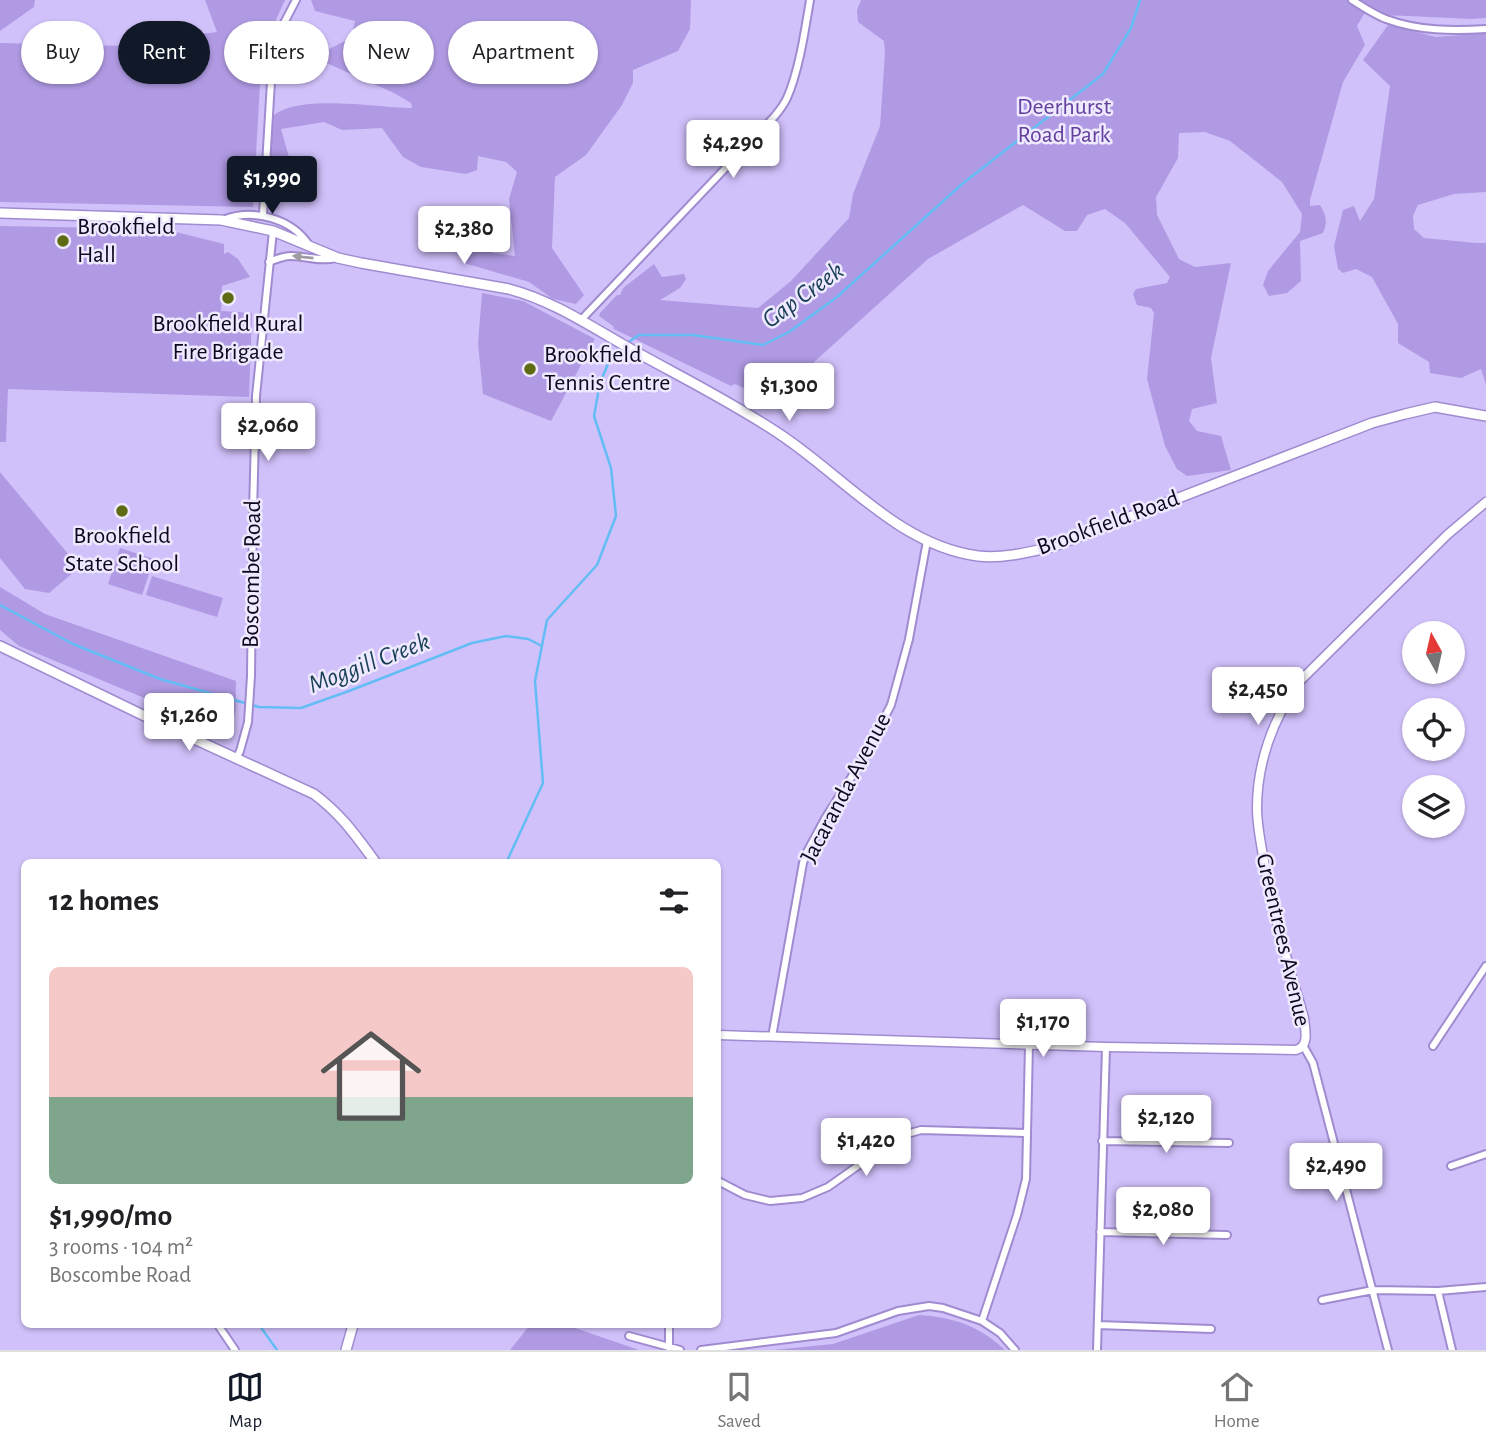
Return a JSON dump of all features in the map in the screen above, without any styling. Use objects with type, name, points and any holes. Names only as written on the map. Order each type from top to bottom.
[{"type":"main road","name":"Brookfield Road","points":[[0,213],[221,220],[273,231],[338,258],[527,294],[581,320],[781,435],[910,532],[927,541],[980,557],[1017,555],[1052,547],[1372,423],[1435,407],[1486,416]]},
{"type":"main road","points":[[0,646],[314,794],[348,825],[373,859]]},
{"type":"main road","points":[[346,1350],[352,1328]]},
{"type":"street","points":[[263,215],[272,65],[284,23],[296,0]]},
{"type":"street","points":[[581,320],[774,117],[786,101],[801,49],[810,0]]},
{"type":"street","points":[[1352,0],[1385,19],[1413,26],[1438,30],[1486,29]]},
{"type":"street","points":[[221,220],[232,216],[263,215],[302,233],[312,248]]},
{"type":"street","name":"Boscombe Road","points":[[236,759],[248,722],[256,397],[273,231]]},
{"type":"street","points":[[269,262],[293,256],[328,260],[338,258]]},
{"type":"street","name":"Greentrees Avenue","points":[[721,1035],[1106,1047],[1296,1050],[1304,1046],[1304,1018],[1271,901],[1257,823],[1258,792],[1269,736],[1299,682],[1447,535],[1486,502]]},
{"type":"street","name":"Jacaranda Avenue","points":[[772,1037],[803,863],[826,817],[863,759],[891,705],[909,639],[927,541]]},
{"type":"street","points":[[1433,1045],[1486,966]]},
{"type":"street","points":[[982,1321],[1017,1215],[1026,1178],[1029,1045]]},
{"type":"street","points":[[1304,1046],[1314,1063],[1388,1350]]},
{"type":"street","points":[[1097,1350],[1106,1047]]},
{"type":"street","points":[[721,1183],[745,1195],[770,1201],[802,1198],[828,1187],[900,1136],[921,1130],[1026,1133]]},
{"type":"street","points":[[1102,1141],[1229,1143]]},
{"type":"street","points":[[1451,1166],[1486,1154]]},
{"type":"street","points":[[1100,1232],[1227,1235]]},
{"type":"street","points":[[1322,1300],[1373,1290],[1438,1291],[1486,1287]]},
{"type":"street","points":[[1438,1291],[1452,1350]]},
{"type":"street","points":[[701,1350],[836,1333],[898,1311],[922,1307],[943,1308],[982,1321],[1000,1333],[1015,1350]]},
{"type":"street","points":[[1098,1325],[1211,1329]]},
{"type":"street","points":[[220,1328],[235,1350]]},
{"type":"street","points":[[668,1348],[669,1328]]},
{"type":"street","points":[[629,1336],[680,1350]]},
{"type":"green space","points":[[0,0],[35,0],[34,7],[0,31]]},
{"type":"green space","points":[[205,0],[285,0],[275,21],[224,21],[224,84],[260,84],[253,207],[0,202],[0,43],[21,43],[21,84],[104,84],[104,45],[118,46],[118,84],[210,84],[210,33],[217,32]]},
{"type":"green space","points":[[311,0],[691,0],[690,29],[678,51],[633,70],[633,83],[622,105],[586,155],[555,177],[552,248],[584,295],[576,304],[553,299],[529,282],[464,263],[466,238],[476,227],[483,232],[493,253],[515,256],[509,199],[517,172],[506,162],[478,156],[477,170],[466,174],[421,167],[403,157],[382,128],[342,130],[324,122],[281,129],[289,157],[277,179],[269,172],[266,137],[267,127],[274,115],[289,108],[309,104],[412,108],[411,103],[374,84],[434,84],[434,21],[355,21],[315,11]]},
{"type":"green space","name":"Deerhurst Road Park","points":[[861,0],[1486,0],[1486,18],[1364,14],[1357,26],[1365,45],[1343,82],[1310,200],[1310,206],[1320,205],[1326,219],[1325,229],[1323,233],[1300,241],[1301,281],[1287,293],[1269,296],[1263,285],[1268,271],[1300,232],[1302,214],[1282,182],[1230,141],[1205,132],[1179,133],[1178,158],[1156,197],[1157,215],[1179,259],[1195,267],[1231,263],[1211,358],[1217,403],[1192,409],[1189,421],[1197,431],[1221,436],[1231,470],[1187,476],[1177,469],[1165,446],[1147,379],[1154,313],[1151,308],[1137,305],[1133,294],[1136,289],[1167,283],[1170,277],[1125,223],[1105,209],[1087,215],[1077,231],[1065,231],[1023,205],[928,259],[803,372],[764,397],[735,384],[731,386],[614,329],[599,316],[617,295],[620,295],[623,288],[654,264],[662,277],[684,274],[686,279],[680,288],[660,300],[758,308],[791,281],[849,218],[853,194],[880,126],[885,53],[884,41],[858,22],[857,10]]},
{"type":"green space","points":[[1388,25],[1436,37],[1486,33],[1486,192],[1454,194],[1418,205],[1413,216],[1414,229],[1424,238],[1486,243],[1486,385],[1481,369],[1461,378],[1430,373],[1429,362],[1398,343],[1398,324],[1372,277],[1356,269],[1343,273],[1338,269],[1334,246],[1343,210],[1354,206],[1360,221],[1374,199],[1390,86],[1363,60]]},
{"type":"green space","points":[[343,42],[343,70],[329,64],[329,49]]},
{"type":"green space","points":[[0,226],[164,229],[224,244],[224,254],[228,252],[238,259],[250,277],[222,286],[221,311],[252,313],[249,397],[8,389],[6,442],[0,442]]},
{"type":"green space","name":"Brookfield Tennis Centre","points":[[482,293],[523,301],[595,339],[551,421],[483,394],[478,343]]},
{"type":"green space","points":[[0,472],[74,561],[74,572],[49,593],[25,589],[0,558]]},
{"type":"green space","points":[[120,548],[154,559],[142,595],[108,584]]},
{"type":"green space","points":[[152,576],[223,598],[217,617],[146,595]]},
{"type":"green space","points":[[0,587],[45,614],[236,681],[235,715],[230,728],[226,732],[19,646],[0,630]]},
{"type":"green space","points":[[919,1315],[965,1324],[986,1335],[1005,1350],[773,1350],[833,1344]]},
{"type":"green space","points":[[528,1328],[575,1328],[639,1350],[510,1350]]},
{"type":"waterway","name":"Gap Creek","points":[[627,343],[639,335],[693,335],[763,345],[789,332],[837,297],[962,184],[1103,74],[1131,28],[1140,0]]},
{"type":"waterway","name":"Gap Creek","points":[[508,859],[543,783],[535,681],[547,620],[597,565],[616,516],[611,468],[594,416],[600,383],[613,352],[622,346]]},
{"type":"waterway","name":"Moggill Creek","points":[[0,605],[73,644],[160,679],[259,707],[301,708],[472,643],[506,636],[528,639],[542,646]]},
{"type":"waterway","name":"Moggill Creek","points":[[262,1328],[277,1350]]},
{"type":"place","name":"Brookfield Hall","points":[[63,241]]},
{"type":"place","name":"Brookfield Rural Fire Brigade","points":[[228,298]]},
{"type":"place","name":"Brookfield Tennis Centre","points":[[530,369]]},
{"type":"place","name":"Brookfield State School","points":[[122,511]]}]
